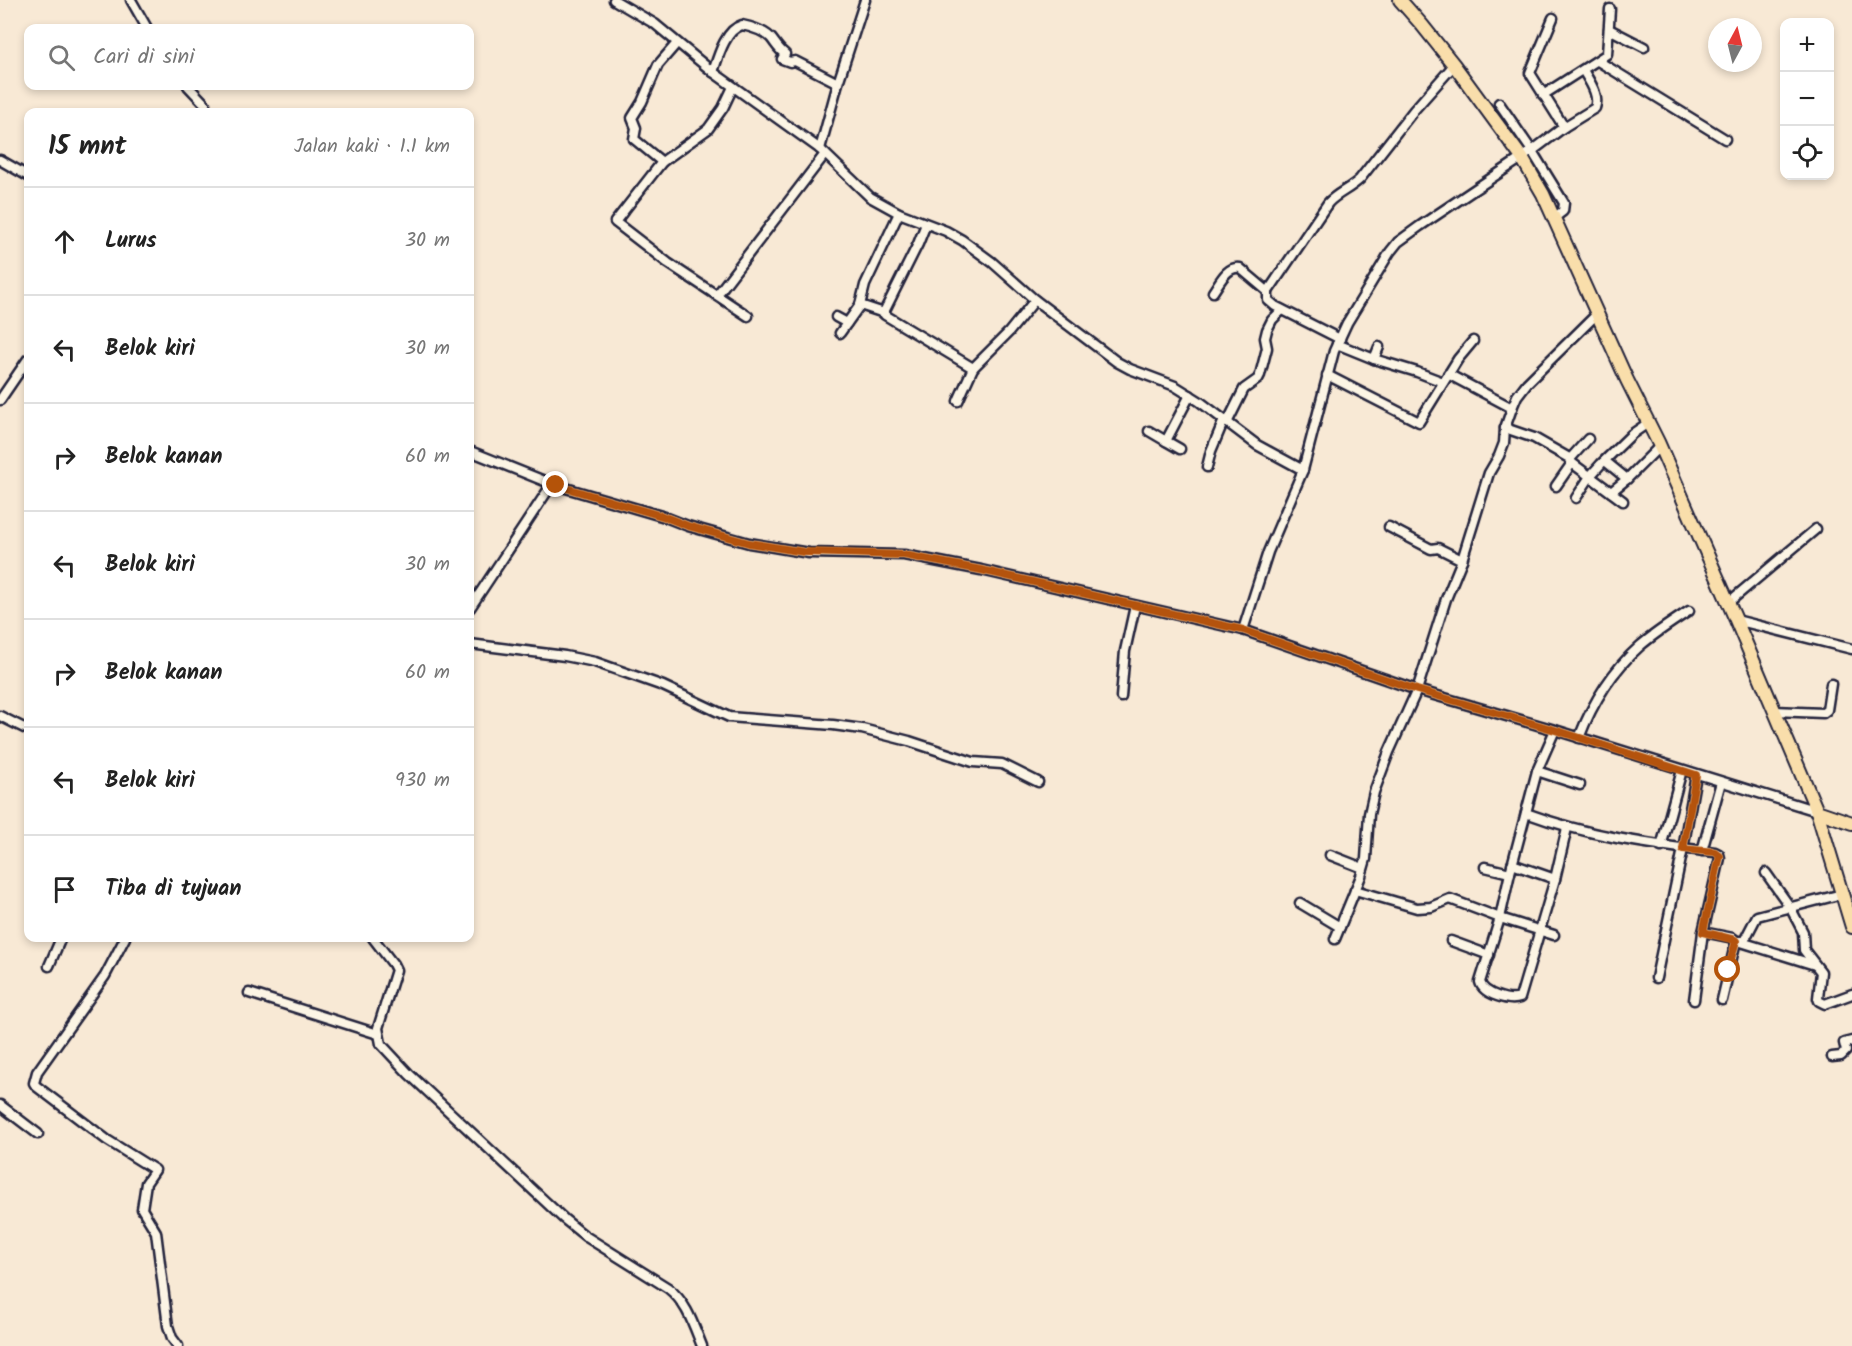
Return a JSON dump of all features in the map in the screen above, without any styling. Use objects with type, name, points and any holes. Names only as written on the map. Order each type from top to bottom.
[{"type":"main road","points":[[1400,0],[1527,154],[1596,315],[1660,446],[1729,602],[1817,812],[1852,927]]},
{"type":"main road","points":[[1817,812],[1852,823]]},
{"type":"street","points":[[130,0],[145,24]]},
{"type":"street","points":[[614,0],[655,24],[713,72],[823,152],[870,196],[899,213],[962,240],[992,262],[1035,300],[1117,362],[1175,386],[1257,445],[1303,470]]},
{"type":"street","points":[[717,295],[823,152],[838,83],[866,0]]},
{"type":"street","points":[[1543,95],[1608,53],[1610,9]]},
{"type":"street","points":[[1553,18],[1530,73],[1564,127]]},
{"type":"street","points":[[713,72],[725,41],[734,30],[742,25],[750,26],[767,35],[784,54],[782,59],[795,61],[838,83]]},
{"type":"street","points":[[1610,28],[1644,47]]},
{"type":"street","points":[[662,162],[634,139],[636,128],[632,118],[642,102],[658,65],[678,43]]},
{"type":"street","points":[[1598,61],[1725,139]]},
{"type":"street","points":[[1454,66],[1414,110],[1353,186],[1328,203],[1268,290],[1269,302],[1374,360],[1446,378],[1512,408]]},
{"type":"street","points":[[1243,630],[1268,552],[1303,470],[1327,375],[1339,342],[1355,310],[1395,245],[1597,106],[1596,95],[1583,70]]},
{"type":"street","points":[[733,87],[723,108],[708,129],[662,162],[615,222],[668,262],[748,316]]},
{"type":"street","points":[[192,90],[205,104]]},
{"type":"street","points":[[1499,103],[1527,154]]},
{"type":"street","points":[[0,160],[24,174]]},
{"type":"street","points":[[840,333],[860,305],[865,285],[899,213]]},
{"type":"street","points":[[884,313],[926,224]]},
{"type":"street","points":[[1213,292],[1235,267],[1240,268],[1268,290]]},
{"type":"street","points":[[958,401],[973,368],[1010,332],[1035,300]]},
{"type":"street","points":[[860,305],[884,313],[973,368]]},
{"type":"street","points":[[1207,467],[1218,431],[1226,422],[1244,389],[1260,375],[1267,348],[1265,338],[1267,330],[1272,320],[1282,310]]},
{"type":"street","points":[[1335,939],[1363,868],[1374,792],[1417,690],[1487,481],[1504,443],[1512,408],[1527,383],[1596,315]]},
{"type":"street","points":[[837,317],[847,323]]},
{"type":"street","points":[[1327,375],[1379,400],[1417,422],[1421,421],[1446,378],[1473,341]]},
{"type":"street","points":[[1374,360],[1379,347]]},
{"type":"street","points":[[0,400],[24,365]]},
{"type":"street","points":[[1166,441],[1190,395]]},
{"type":"street","points":[[1576,498],[1601,464],[1632,434],[1648,423]]},
{"type":"street","points":[[1506,428],[1534,438],[1571,461],[1623,501]]},
{"type":"street","points":[[1149,431],[1180,448]]},
{"type":"street","points":[[1556,486],[1588,439]]},
{"type":"street","points":[[1611,492],[1660,446]]},
{"type":"street","points":[[474,453],[552,484],[749,543],[804,552],[904,555],[981,570],[1243,630],[1417,690],[1555,730],[1817,812]]},
{"type":"street","points":[[1605,461],[1627,479]]},
{"type":"street","points":[[474,602],[552,484]]},
{"type":"street","points":[[1389,527],[1431,549],[1438,548],[1461,560]]},
{"type":"street","points":[[1729,602],[1816,529]]},
{"type":"street","points":[[1121,697],[1125,651],[1136,606]]},
{"type":"street","points":[[1579,738],[1589,714],[1612,678],[1627,660],[1652,637],[1689,611]]},
{"type":"street","points":[[1736,620],[1852,649]]},
{"type":"street","points":[[474,645],[595,662],[663,686],[729,717],[862,729],[909,741],[975,763],[1003,765],[1038,782]]},
{"type":"street","points":[[1774,711],[1823,713],[1827,710],[1832,684]]},
{"type":"street","points":[[0,716],[24,725]]},
{"type":"street","points":[[1555,730],[1537,771],[1500,918],[1480,982],[1486,991],[1516,1000],[1520,998],[1556,879],[1567,828]]},
{"type":"street","points":[[1661,846],[1682,770]]},
{"type":"street","points":[[1537,771],[1580,785]]},
{"type":"street","points":[[1656,978],[1696,775]]},
{"type":"street","points":[[1702,851],[1721,782]]},
{"type":"street","points":[[1526,813],[1567,828],[1661,846],[1715,852],[1719,855],[1703,932],[1694,1000]]},
{"type":"street","points":[[1330,855],[1363,868]]},
{"type":"street","points":[[1512,864],[1556,879]]},
{"type":"street","points":[[1485,867],[1510,873]]},
{"type":"street","points":[[1766,873],[1790,906],[1803,932],[1804,950],[1821,972],[1818,998],[1821,1003],[1825,1004],[1852,994]]},
{"type":"street","points":[[1355,890],[1417,908],[1431,907],[1450,899],[1554,935]]},
{"type":"street","points":[[1738,942],[1745,940],[1757,916],[1842,894]]},
{"type":"street","points":[[1300,903],[1340,927]]},
{"type":"street","points":[[1703,932],[1733,938],[1738,942],[1816,965]]},
{"type":"street","points":[[1451,941],[1489,955]]},
{"type":"street","points":[[49,966],[60,942]]},
{"type":"street","points":[[123,942],[105,976],[37,1072],[34,1083],[107,1140],[155,1170],[146,1183],[142,1209],[156,1232],[168,1326],[178,1346]]},
{"type":"street","points":[[376,942],[393,964],[396,973],[379,1023],[378,1034],[383,1047],[564,1219],[585,1236],[679,1297],[702,1346]]},
{"type":"street","points":[[1722,1000],[1738,942]]},
{"type":"street","points":[[249,993],[378,1034]]},
{"type":"street","points":[[1832,1057],[1844,1054],[1846,1051],[1844,1043],[1852,1041]]},
{"type":"street","points":[[0,1105],[38,1134]]},
{"type":"route","points":[[556,485],[749,543],[804,552],[904,555],[1041,583],[1243,630],[1417,690],[1555,730],[1696,775],[1683,849],[1715,852],[1720,856],[1703,932],[1733,938],[1736,941],[1728,970]]}]
